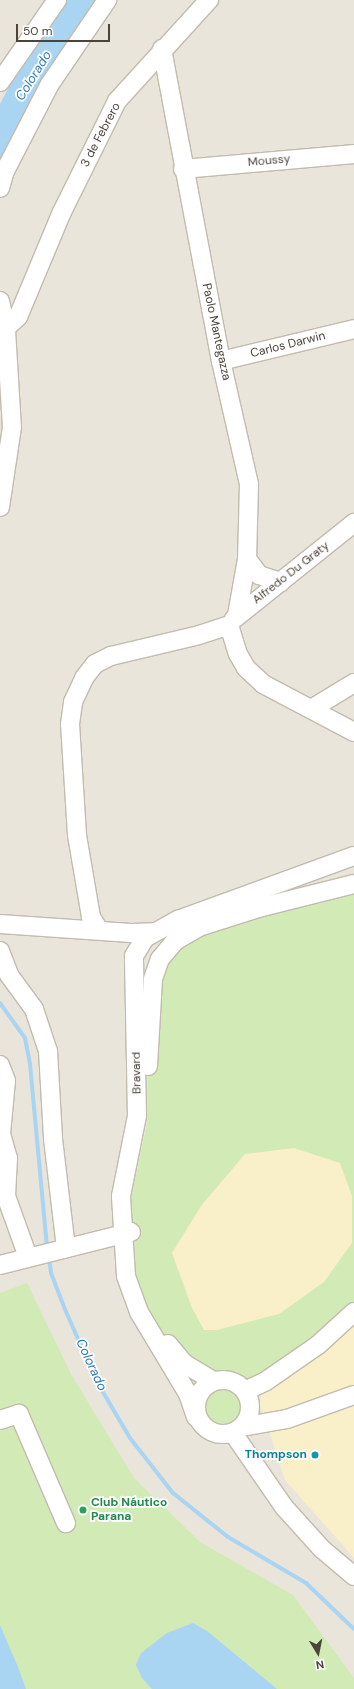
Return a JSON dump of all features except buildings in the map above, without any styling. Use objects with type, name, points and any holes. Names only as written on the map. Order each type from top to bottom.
[{"type":"street","points":[[0,82],[57,0]]},
{"type":"street","points":[[0,188],[11,159],[50,84],[107,0]]},
{"type":"street","name":"3 de Febrero","points":[[3,332],[18,317],[36,270],[62,212],[117,101],[162,49],[209,0]]},
{"type":"street","name":"Paolo Mantegazza","points":[[162,49],[183,169],[221,361],[249,484],[247,559],[233,620],[238,654],[246,668],[263,684],[313,708],[354,732]]},
{"type":"street","name":"Moussy","points":[[183,169],[354,154]]},
{"type":"street","points":[[0,301],[12,427],[0,507]]},
{"type":"street","name":"Carlos Darwin","points":[[221,361],[354,329]]},
{"type":"street","name":"Alfredo Du Graty","points":[[99,930],[91,917],[77,835],[70,724],[73,702],[84,678],[95,664],[111,656],[199,635],[233,620],[354,523]]},
{"type":"street","points":[[247,559],[259,575],[281,582]]},
{"type":"street","points":[[313,708],[354,683]]},
{"type":"street","name":"Bravard","points":[[213,1381],[178,1358],[154,1323],[137,1285],[127,1233],[122,1181],[137,1116],[134,956],[140,943],[154,932],[178,920],[354,856]]},
{"type":"street","name":"Bravard","points":[[196,1417],[188,1394],[142,1318],[131,1294],[126,1276],[127,1233],[133,1185],[147,1125],[149,1028],[153,979],[160,959],[176,941],[199,928],[262,906],[354,884]]},
{"type":"street","points":[[0,924],[154,932]]},
{"type":"street","points":[[0,951],[9,975],[34,1009],[48,1051],[54,1139],[66,1248]]},
{"type":"street","points":[[0,1065],[6,1081],[1,1134],[8,1158],[5,1185],[28,1257]]},
{"type":"street","points":[[0,1265],[127,1233]]},
{"type":"street","points":[[245,1391],[266,1381],[318,1345],[354,1312]]},
{"type":"street","points":[[237,1430],[248,1418],[251,1406],[245,1391],[230,1381],[213,1381],[203,1387],[197,1395],[195,1406],[196,1417],[205,1428],[218,1434],[237,1430],[287,1418],[354,1395]]},
{"type":"street","points":[[266,1381],[258,1390],[259,1402],[266,1411],[287,1418]]},
{"type":"street","points":[[0,1420],[19,1414],[66,1523]]},
{"type":"street","points":[[237,1430],[284,1508],[322,1549],[354,1576]]},
{"type":"shaded area","points":[[0,0],[354,0],[354,1689],[0,1689]]},
{"type":"green space","points":[[354,884],[354,1312],[248,1395],[251,1406],[248,1418],[233,1433],[218,1434],[205,1428],[196,1417],[197,1395],[203,1387],[212,1381],[185,1364],[154,1323],[137,1285],[134,1269],[131,1198],[147,1125],[149,1028],[166,950],[175,941]]},
{"type":"green space","name":"Club Náutico Parana","points":[[27,1283],[71,1374],[134,1478],[200,1542],[293,1595],[354,1678],[354,1689],[0,1689],[0,1293]]},
{"type":"sand","points":[[294,1148],[340,1163],[352,1196],[352,1243],[324,1282],[279,1314],[217,1330],[204,1330],[192,1308],[172,1253],[201,1206],[245,1154]]},
{"type":"sand","name":"Thompson","points":[[354,1319],[354,1558],[285,1480],[260,1404],[261,1390]]},
{"type":"water","points":[[65,0],[101,0],[0,167],[0,104],[16,73]]},
{"type":"water","points":[[193,1623],[207,1631],[277,1689],[152,1689],[142,1678],[136,1665],[141,1653],[167,1633]]},
{"type":"water","points":[[0,1625],[18,1667],[26,1689],[0,1689]]},
{"type":"waterway","name":"Colorado","points":[[0,1003],[25,1038],[30,1064],[47,1249]]},
{"type":"waterway","name":"Colorado","points":[[49,1258],[51,1273],[64,1307],[97,1382],[130,1438],[173,1493],[228,1537],[306,1583],[354,1629]]},
{"type":"place","name":"Thompson","points":[[315,1455]]},
{"type":"place","name":"Club Náutico Parana","points":[[83,1510]]}]
